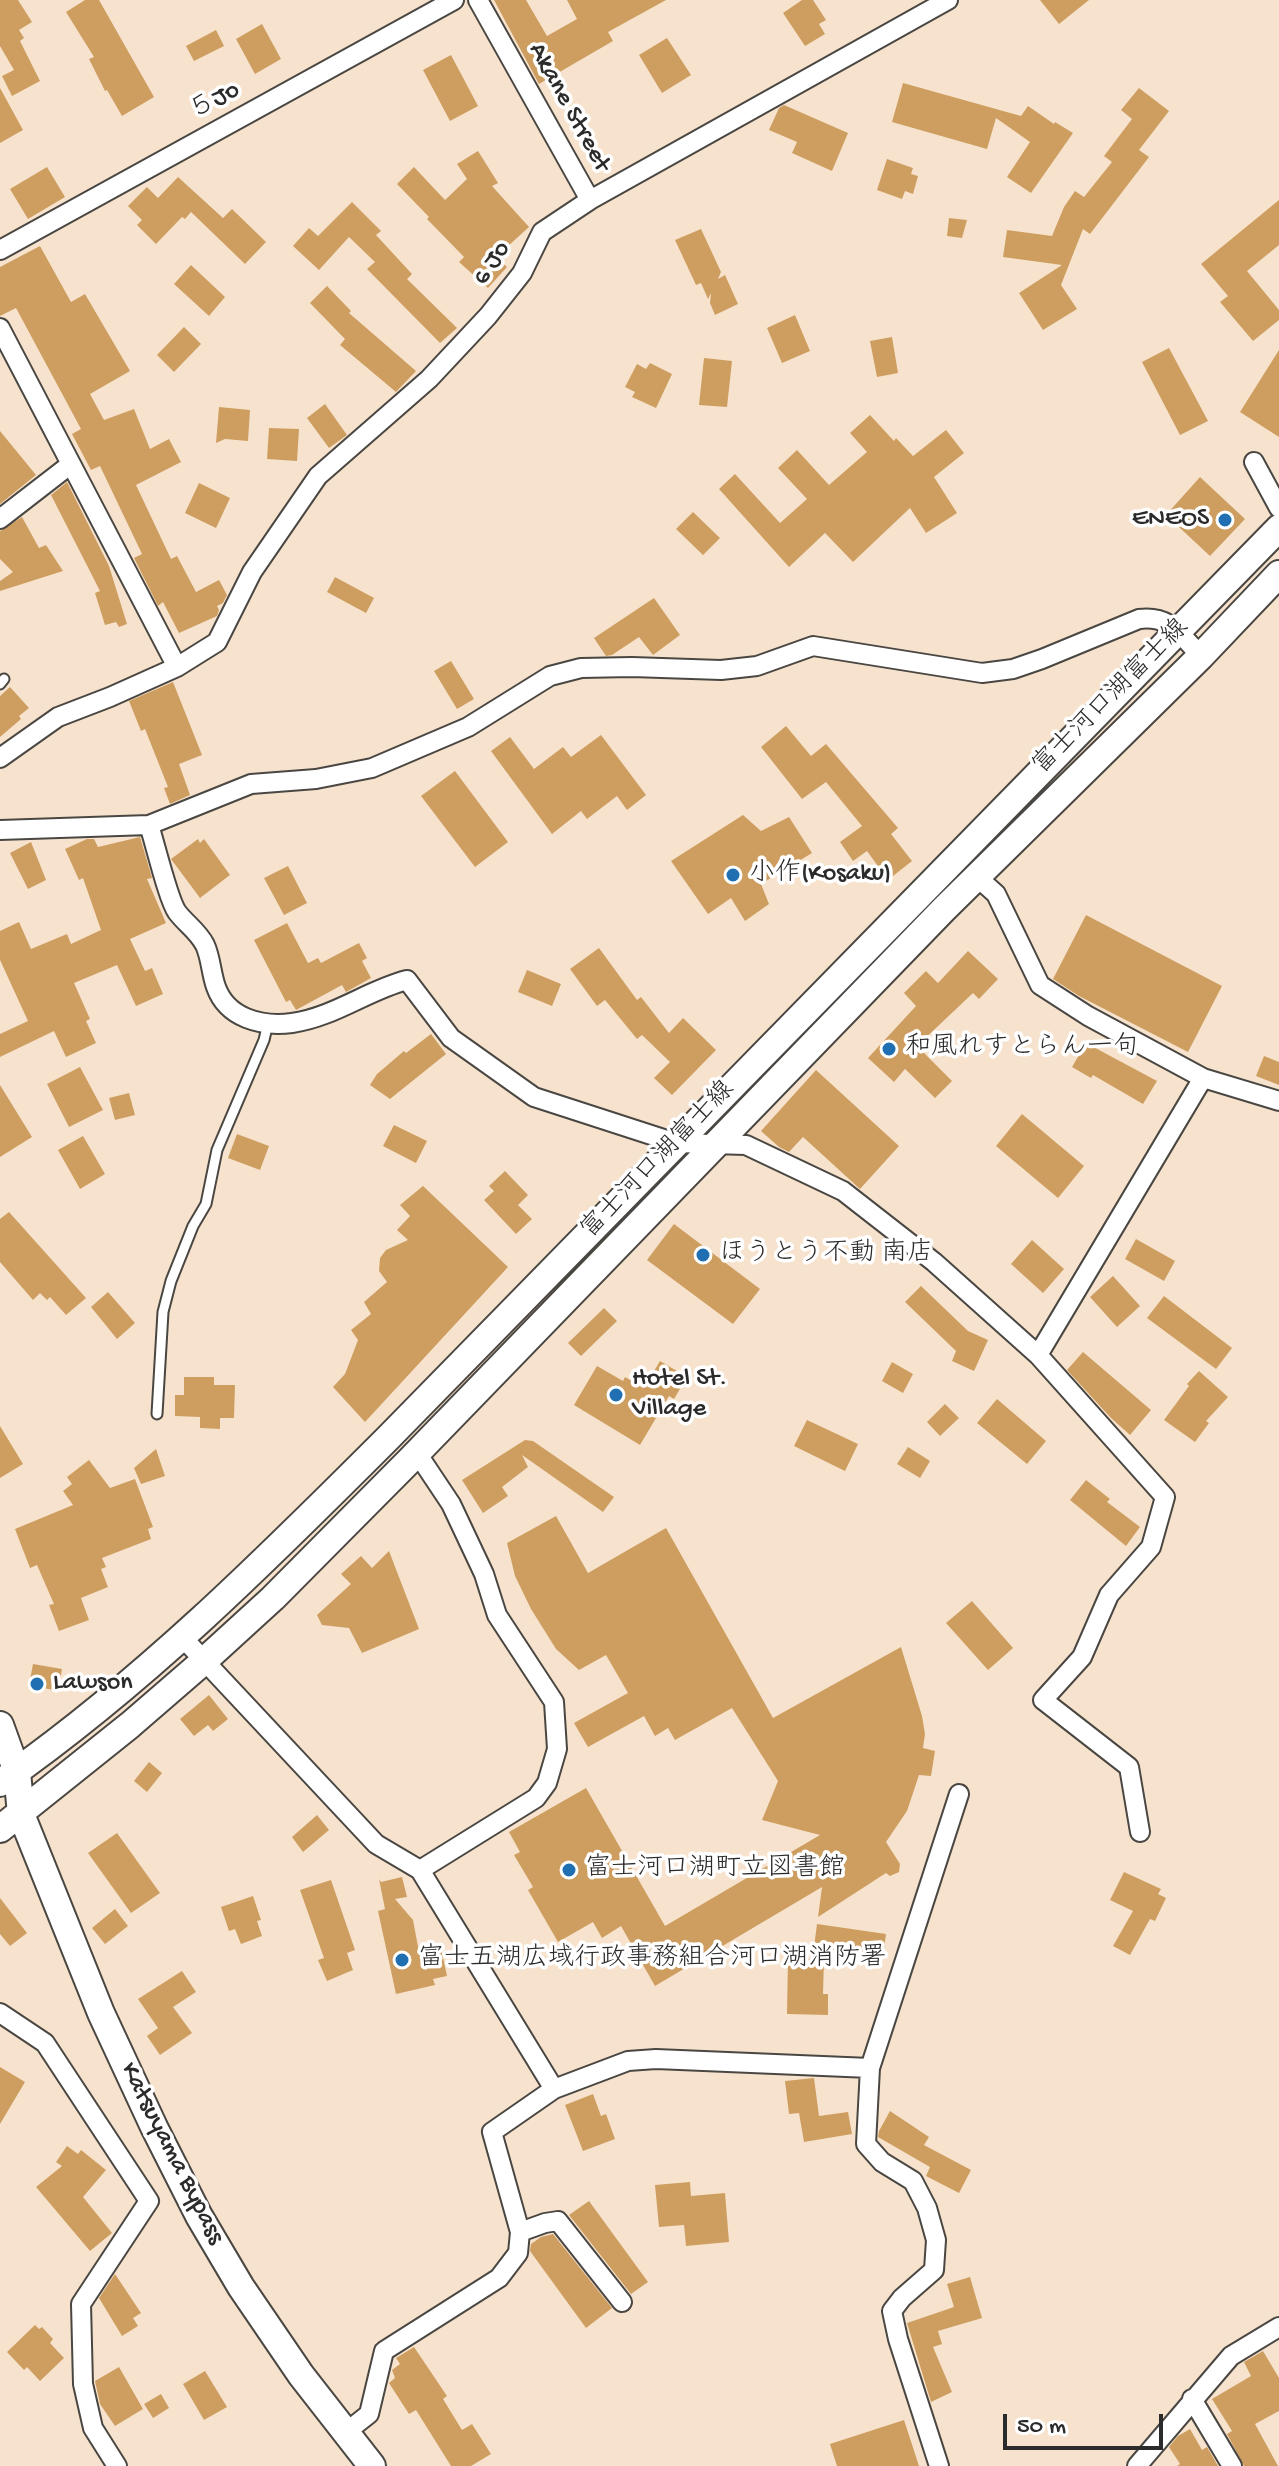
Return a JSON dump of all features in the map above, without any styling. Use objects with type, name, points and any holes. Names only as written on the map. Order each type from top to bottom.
[{"type":"main road","name":"富士河口湖富士線","points":[[6,1781],[111,1699],[252,1574],[1279,528]]},
{"type":"main road","name":"富士河口湖富士線","points":[[11,1821],[204,1661],[273,1598],[977,877],[1201,656],[1279,574]]},
{"type":"main road","points":[[0,1725],[11,1821]]},
{"type":"main road","name":"Katsuyama Bypass","points":[[11,1821],[199,2216],[241,2287],[345,2433],[361,2462]]},
{"type":"street","name":"５Jo","points":[[0,250],[454,0]]},
{"type":"street","name":"Akane Street","points":[[478,0],[590,200]]},
{"type":"street","name":"6 Jo","points":[[0,758],[58,717],[177,667],[217,642],[252,572],[318,476],[429,379],[488,316],[522,273],[542,232],[590,200],[948,0]]},
{"type":"street","points":[[0,328],[177,667]]},
{"type":"street","points":[[1254,462],[1279,508]]},
{"type":"street","points":[[0,519],[71,464]]},
{"type":"street","points":[[0,830],[149,825],[251,784],[316,779],[372,768],[468,727],[550,676],[581,668],[721,670],[757,666],[813,646],[982,673],[1013,669],[1139,619],[1155,617],[1168,622],[1201,656]]},
{"type":"street","points":[[149,825],[176,911],[192,926],[205,946],[224,1005],[243,1017],[268,1023],[293,1022],[347,1006],[407,980],[451,1038],[534,1097],[676,1143],[746,1145],[843,1191],[934,1262],[1038,1355],[1165,1497],[1151,1547],[1109,1595],[1082,1657],[1043,1700],[1129,1767],[1140,1832]]},
{"type":"street","points":[[977,877],[996,894],[1040,985],[1088,1016],[1203,1078],[1279,1101]]},
{"type":"street","points":[[1038,1355],[1203,1078]]},
{"type":"street","points":[[417,1453],[451,1504],[484,1574],[497,1615],[554,1702],[557,1749],[547,1783],[536,1798],[420,1870]]},
{"type":"street","points":[[183,1638],[376,1844],[420,1870],[554,2089]]},
{"type":"street","points":[[939,2466],[892,2311],[934,2270],[936,2240],[927,2208],[913,2181],[882,2162],[866,2144],[870,2068],[959,1794]]},
{"type":"street","points":[[0,2013],[45,2043],[149,2201],[81,2304],[86,2399],[93,2428],[117,2466]]},
{"type":"street","points":[[345,2433],[369,2414],[384,2351],[499,2278],[518,2253],[520,2232],[492,2132],[554,2089],[628,2061],[656,2059],[870,2068]]},
{"type":"street","points":[[520,2232],[558,2221],[622,2302]]},
{"type":"street","points":[[1137,2466],[1231,2356],[1278,2330]]},
{"type":"street","points":[[1192,2399],[1232,2466]]},
{"type":"lane","points":[[157,1414],[163,1312],[171,1281],[193,1226],[206,1204],[217,1150],[264,1040],[268,1023]]},
{"type":"building","points":[[0,0],[18,0],[32,22],[19,30],[24,38],[20,41],[40,81],[12,96],[2,76],[14,70],[0,46]]},
{"type":"building","points":[[85,0],[99,0],[154,97],[122,116],[89,59],[94,57],[66,12]]},
{"type":"building","points":[[494,0],[526,0],[547,36],[577,19],[567,0],[666,0],[608,32],[613,41],[539,84]]},
{"type":"building","points":[[802,0],[813,0],[826,20],[819,24],[825,34],[805,46],[783,13]]},
{"type":"building","points":[[1040,0],[1089,0],[1059,24]]},
{"type":"building","points":[[262,24],[281,59],[255,74],[236,39]]},
{"type":"building","points":[[216,30],[224,46],[194,61],[186,46]]},
{"type":"building","points":[[667,38],[691,75],[662,93],[639,55]]},
{"type":"building","points":[[451,55],[478,106],[450,121],[423,70]]},
{"type":"building","points":[[903,83],[1021,116],[1028,106],[1073,133],[1031,193],[1007,177],[1030,142],[996,118],[987,149],[892,122]]},
{"type":"building","points":[[0,88],[23,130],[0,143]]},
{"type":"building","points":[[1139,88],[1169,111],[1139,150],[1149,157],[1090,234],[1083,229],[1061,285],[1077,309],[1043,330],[1019,293],[1062,265],[1003,257],[1007,230],[1052,236],[1064,207],[1075,191],[1084,197],[1112,162],[1104,156],[1132,119],[1121,110]]},
{"type":"building","points":[[784,105],[848,133],[832,171],[792,153],[797,142],[769,130],[779,108]]},
{"type":"building","points":[[478,151],[498,183],[492,186],[529,227],[496,257],[507,267],[488,288],[459,262],[464,257],[397,184],[414,167],[445,200],[467,179],[457,164]]},
{"type":"building","points":[[887,159],[913,168],[911,174],[918,176],[913,194],[905,191],[902,199],[877,190]]},
{"type":"building","points":[[47,167],[65,197],[28,219],[10,189]]},
{"type":"building","points":[[178,177],[223,218],[232,209],[266,242],[245,264],[191,212],[156,244],[137,225],[142,220],[128,206],[147,187],[158,198]]},
{"type":"building","points":[[1279,200],[1279,245],[1247,271],[1279,310],[1279,320],[1253,341],[1220,302],[1228,296],[1201,264]]},
{"type":"building","points":[[352,202],[381,231],[376,235],[412,274],[407,279],[457,328],[440,343],[367,269],[375,262],[349,237],[319,270],[293,246],[309,228],[318,236]]},
{"type":"building","points":[[949,218],[967,220],[962,238],[947,236]]},
{"type":"building","points":[[701,229],[721,272],[718,279],[725,275],[738,304],[715,315],[710,303],[711,293],[708,299],[701,283],[696,285],[675,240]]},
{"type":"building","points":[[40,246],[71,302],[85,294],[130,371],[90,394],[104,420],[134,409],[150,449],[169,439],[181,462],[136,485],[171,559],[177,556],[196,592],[219,580],[227,595],[223,603],[217,606],[217,616],[179,633],[163,602],[158,606],[134,558],[142,554],[100,466],[91,470],[72,434],[81,429],[16,308],[0,316],[0,267]]},
{"type":"building","points":[[191,265],[225,297],[209,316],[174,284]]},
{"type":"building","points":[[327,286],[351,311],[349,313],[416,371],[396,392],[340,345],[345,339],[310,303]]},
{"type":"building","points":[[795,315],[810,351],[782,363],[767,328]]},
{"type":"building","points":[[184,327],[201,344],[174,372],[157,355]]},
{"type":"building","points":[[892,337],[898,373],[877,377],[870,341]]},
{"type":"building","points":[[1169,348],[1208,421],[1180,435],[1142,362]]},
{"type":"building","points":[[1279,350],[1279,437],[1240,412]]},
{"type":"building","points":[[704,358],[732,361],[727,407],[699,405]]},
{"type":"building","points":[[650,363],[672,374],[656,408],[632,397],[635,392],[625,387],[637,364],[646,369]]},
{"type":"building","points":[[325,404],[347,435],[329,448],[307,418]]},
{"type":"building","points":[[219,407],[250,410],[248,441],[225,439],[216,443]]},
{"type":"building","points":[[870,415],[913,456],[946,430],[964,453],[934,477],[957,513],[926,533],[910,508],[853,562],[825,533],[789,567],[719,489],[735,474],[780,523],[807,499],[778,468],[797,450],[829,485],[867,452],[850,433]]},
{"type":"building","points":[[269,428],[299,429],[297,461],[267,459]]},
{"type":"building","points":[[0,431],[36,475],[0,504]]},
{"type":"building","points":[[1200,477],[1245,519],[1210,556],[1166,515]]},
{"type":"building","points":[[67,482],[109,566],[127,624],[119,627],[116,622],[105,625],[95,593],[100,591],[51,495]]},
{"type":"building","points":[[199,483],[230,498],[216,528],[185,513]]},
{"type":"building","points":[[693,512],[720,538],[703,555],[676,529]]},
{"type":"building","points":[[22,517],[39,548],[46,545],[63,571],[0,591],[0,581],[13,572],[0,559],[0,531]]},
{"type":"building","points":[[335,577],[374,598],[366,613],[327,592]]},
{"type":"building","points":[[654,598],[680,635],[653,655],[639,637],[606,656],[594,638]]},
{"type":"building","points":[[451,661],[474,699],[457,709],[434,671]]},
{"type":"building","points":[[173,682],[202,755],[179,764],[190,795],[170,804],[164,788],[168,787],[145,729],[141,731],[129,701]]},
{"type":"building","points":[[10,687],[29,708],[0,737],[0,696]]},
{"type":"building","points":[[786,726],[811,756],[826,744],[898,828],[891,834],[912,861],[888,880],[867,851],[853,861],[840,842],[862,826],[826,782],[802,799],[761,747]]},
{"type":"building","points":[[601,735],[646,795],[627,810],[617,796],[587,819],[581,811],[552,834],[491,751],[510,737],[534,769],[563,747],[571,757]]},
{"type":"building","points":[[455,771],[508,842],[475,867],[421,796]]},
{"type":"building","points":[[743,815],[761,831],[789,817],[812,853],[761,884],[769,904],[745,921],[731,898],[708,914],[671,861]]},
{"type":"building","points":[[140,837],[152,878],[147,879],[166,923],[130,939],[145,971],[152,968],[163,994],[136,1006],[117,965],[74,983],[90,1019],[86,1021],[96,1043],[66,1057],[54,1031],[0,1057],[0,1034],[28,1021],[0,960],[0,931],[19,922],[31,949],[67,934],[71,944],[101,930],[83,878],[79,880],[65,849],[87,839],[94,839],[98,847]]},
{"type":"building","points":[[198,839],[200,843],[204,839],[230,875],[200,898],[171,859]]},
{"type":"building","points":[[31,842],[46,880],[28,889],[10,853]]},
{"type":"building","points":[[288,866],[307,903],[284,915],[264,878]]},
{"type":"building","points":[[1086,915],[1222,986],[1188,1052],[1079,996],[1053,979]]},
{"type":"building","points":[[287,923],[308,963],[318,958],[321,963],[359,943],[367,958],[362,961],[371,978],[346,992],[342,985],[296,1010],[290,1000],[286,1002],[254,940]]},
{"type":"building","points":[[599,948],[637,1000],[641,997],[669,1033],[683,1018],[716,1050],[672,1095],[654,1078],[670,1062],[642,1035],[637,1039],[605,1000],[597,1006],[570,969]]},
{"type":"building","points":[[968,951],[998,979],[979,999],[973,993],[917,1046],[952,1081],[935,1098],[905,1069],[894,1082],[868,1058],[916,1006],[904,993],[926,971],[938,983]]},
{"type":"building","points":[[527,970],[561,984],[552,1006],[518,992]]},
{"type":"building","points":[[431,1034],[446,1054],[390,1099],[370,1085],[377,1074],[404,1051],[406,1053]]},
{"type":"building","points":[[1086,1043],[1157,1081],[1143,1104],[1093,1075],[1091,1078],[1072,1067]]},
{"type":"building","points":[[1264,1056],[1279,1062],[1279,1085],[1256,1076]]},
{"type":"building","points":[[80,1067],[103,1110],[69,1127],[47,1084]]},
{"type":"building","points":[[816,1070],[899,1146],[860,1189],[803,1137],[789,1152],[761,1131]]},
{"type":"building","points":[[0,1085],[32,1137],[0,1157]]},
{"type":"building","points":[[129,1093],[135,1115],[115,1120],[109,1098]]},
{"type":"building","points":[[1022,1114],[1084,1166],[1058,1198],[996,1146]]},
{"type":"building","points":[[394,1125],[427,1141],[416,1163],[383,1146]]},
{"type":"building","points":[[237,1134],[269,1146],[260,1170],[228,1158]]},
{"type":"building","points":[[83,1136],[105,1174],[80,1189],[58,1150]]},
{"type":"building","points":[[505,1171],[528,1195],[518,1205],[532,1219],[516,1234],[484,1200],[494,1191],[489,1186]]},
{"type":"building","points":[[423,1186],[508,1267],[365,1422],[333,1387],[345,1374],[358,1340],[351,1330],[371,1314],[364,1302],[387,1282],[379,1271],[380,1258],[386,1250],[408,1240],[397,1230],[410,1216],[400,1205]]},
{"type":"building","points":[[9,1212],[86,1298],[66,1315],[50,1297],[47,1300],[40,1293],[33,1300],[0,1262],[0,1219]]},
{"type":"building","points":[[674,1224],[760,1289],[733,1324],[647,1260]]},
{"type":"building","points":[[1136,1239],[1175,1261],[1164,1281],[1125,1259]]},
{"type":"building","points":[[1032,1240],[1064,1269],[1043,1293],[1011,1264]]},
{"type":"building","points":[[1113,1276],[1140,1306],[1117,1327],[1090,1297]]},
{"type":"building","points":[[921,1286],[968,1331],[988,1340],[974,1371],[952,1361],[956,1351],[905,1302]]},
{"type":"building","points":[[108,1292],[135,1323],[117,1339],[91,1307]]},
{"type":"building","points":[[1164,1296],[1232,1348],[1216,1369],[1147,1318]]},
{"type":"building","points":[[604,1308],[617,1321],[581,1356],[568,1343]]},
{"type":"building","points":[[1083,1352],[1151,1410],[1130,1435],[1067,1370]]},
{"type":"building","points":[[660,1361],[687,1377],[674,1399],[669,1396],[640,1445],[574,1405],[597,1366],[623,1381],[625,1377],[644,1388]]},
{"type":"building","points":[[892,1362],[913,1374],[903,1393],[882,1381]]},
{"type":"building","points":[[1199,1371],[1228,1397],[1206,1421],[1209,1423],[1195,1442],[1164,1420]]},
{"type":"building","points":[[184,1377],[214,1377],[214,1385],[235,1385],[234,1418],[220,1418],[220,1429],[200,1428],[200,1417],[175,1416],[175,1395],[184,1395]]},
{"type":"building","points":[[997,1399],[1046,1441],[1027,1464],[977,1423]]},
{"type":"building","points":[[945,1404],[959,1418],[940,1436],[927,1422]]},
{"type":"building","points":[[807,1420],[858,1444],[845,1471],[794,1446]]},
{"type":"building","points":[[0,1426],[23,1464],[0,1478]]},
{"type":"building","points":[[525,1440],[533,1441],[614,1497],[603,1512],[522,1455],[528,1467],[502,1487],[508,1496],[483,1513],[462,1480]]},
{"type":"building","points":[[908,1447],[930,1461],[920,1478],[897,1464]]},
{"type":"building","points":[[156,1449],[165,1476],[141,1484],[134,1468]]},
{"type":"building","points":[[89,1460],[110,1488],[135,1479],[153,1527],[148,1529],[151,1539],[102,1558],[106,1567],[101,1569],[108,1587],[81,1598],[89,1620],[59,1631],[49,1605],[54,1604],[37,1565],[30,1568],[15,1529],[73,1505],[63,1491],[72,1484],[67,1477]]},
{"type":"building","points":[[1086,1480],[1110,1499],[1107,1502],[1140,1527],[1126,1546],[1070,1500]]},
{"type":"building","points":[[556,1516],[588,1573],[666,1528],[773,1718],[901,1647],[922,1716],[925,1734],[923,1748],[935,1751],[931,1776],[919,1775],[907,1811],[886,1842],[900,1864],[899,1872],[890,1876],[886,1873],[818,1917],[822,1887],[655,1986],[621,1926],[602,1938],[593,1922],[558,1942],[528,1890],[533,1887],[514,1855],[520,1852],[509,1832],[586,1788],[665,1926],[820,1835],[762,1820],[778,1781],[732,1708],[675,1740],[668,1728],[655,1736],[644,1716],[588,1747],[574,1723],[628,1693],[606,1655],[579,1670],[556,1649],[515,1576],[507,1543]]},
{"type":"building","points":[[389,1551],[419,1629],[362,1653],[349,1628],[322,1625],[317,1615],[351,1584],[341,1574],[361,1556],[372,1568]]},
{"type":"building","points":[[972,1601],[1013,1648],[988,1670],[946,1623]]},
{"type":"building","points":[[33,1664],[62,1669],[58,1691],[29,1685]]},
{"type":"building","points":[[209,1695],[228,1719],[213,1731],[208,1725],[194,1736],[180,1719]]},
{"type":"building","points":[[149,1762],[162,1773],[147,1792],[134,1781]]},
{"type":"building","points":[[317,1815],[329,1830],[303,1852],[292,1837]]},
{"type":"building","points":[[117,1833],[160,1893],[131,1913],[88,1853]]},
{"type":"building","points":[[1124,1872],[1161,1889],[1158,1894],[1166,1898],[1155,1921],[1150,1919],[1130,1955],[1113,1946],[1133,1911],[1110,1900]]},
{"type":"building","points":[[402,1877],[407,1897],[395,1899],[413,1920],[419,1952],[441,1948],[447,1976],[433,1979],[435,1985],[396,1994],[378,1911],[385,1909],[379,1879],[381,1882]]},
{"type":"building","points":[[331,1880],[355,1950],[347,1953],[353,1970],[327,1981],[318,1960],[324,1958],[300,1890]]},
{"type":"building","points":[[253,1896],[261,1920],[257,1921],[262,1936],[241,1944],[235,1929],[229,1931],[221,1907]]},
{"type":"building","points":[[0,1898],[27,1933],[10,1946],[0,1934]]},
{"type":"building","points":[[115,1909],[128,1926],[105,1944],[92,1928]]},
{"type":"building","points":[[817,1924],[886,1934],[883,1957],[814,1947]]},
{"type":"building","points":[[788,1958],[824,1959],[823,1994],[828,1994],[828,2015],[787,2014]]},
{"type":"building","points":[[182,1971],[196,1992],[173,2007],[192,2033],[160,2055],[147,2036],[158,2028],[138,1999]]},
{"type":"building","points":[[0,2067],[25,2082],[0,2124]]},
{"type":"building","points":[[814,2078],[819,2116],[848,2112],[852,2134],[804,2142],[799,2113],[789,2114],[785,2081]]},
{"type":"building","points":[[593,2094],[601,2116],[606,2114],[615,2139],[583,2151],[565,2105]]},
{"type":"building","points":[[890,2111],[929,2137],[924,2145],[971,2170],[959,2193],[926,2176],[930,2167],[878,2137]]},
{"type":"building","points":[[67,2146],[78,2154],[81,2150],[106,2170],[83,2197],[112,2233],[90,2251],[36,2187],[62,2166],[56,2162]]},
{"type":"building","points":[[690,2182],[691,2196],[725,2193],[729,2242],[686,2246],[684,2225],[659,2227],[655,2185]]},
{"type":"building","points":[[589,2201],[648,2282],[631,2294],[569,2215]]},
{"type":"building","points":[[553,2234],[612,2308],[586,2328],[530,2251],[531,2244]]},
{"type":"building","points":[[115,2274],[141,2313],[133,2318],[138,2326],[122,2336],[99,2298]]},
{"type":"building","points":[[970,2277],[982,2318],[938,2331],[942,2344],[933,2347],[952,2392],[931,2402],[907,2323],[954,2307],[947,2284]]},
{"type":"building","points":[[35,2325],[39,2329],[42,2327],[53,2339],[50,2343],[64,2358],[40,2381],[7,2352]]},
{"type":"building","points":[[414,2347],[447,2396],[443,2399],[462,2430],[472,2424],[491,2454],[471,2466],[451,2466],[416,2410],[409,2414],[389,2383],[395,2378],[392,2370],[400,2364],[396,2358]]},
{"type":"building","points":[[1263,2351],[1279,2378],[1279,2411],[1255,2424],[1278,2466],[1244,2466],[1227,2434],[1232,2431],[1212,2399],[1251,2376],[1244,2362]]},
{"type":"building","points":[[119,2367],[143,2409],[115,2426],[100,2404],[95,2381]]},
{"type":"building","points":[[205,2371],[227,2407],[204,2420],[183,2384]]},
{"type":"building","points":[[161,2394],[169,2408],[153,2418],[144,2404]]},
{"type":"building","points":[[904,2420],[919,2466],[837,2466],[830,2444]]},
{"type":"building","points":[[1190,2429],[1202,2450],[1207,2447],[1218,2466],[1177,2466],[1180,2464],[1169,2447],[1178,2436]]},
{"type":"place","name":"ENEOS","points":[[1225,520]]},
{"type":"place","name":"小作(Kosaku)","points":[[733,875]]},
{"type":"place","name":"和風れすとらん一句","points":[[889,1049]]},
{"type":"place","name":"ほうとう不動 南店","points":[[703,1255]]},
{"type":"place","name":"Hotel St. Village","points":[[616,1395]]},
{"type":"place","name":"Lawson","points":[[37,1684]]},
{"type":"place","name":"富士河口湖町立図書館","points":[[569,1870]]},
{"type":"place","name":"富士五湖広域行政事務組合河口湖消防署","points":[[402,1960]]}]
